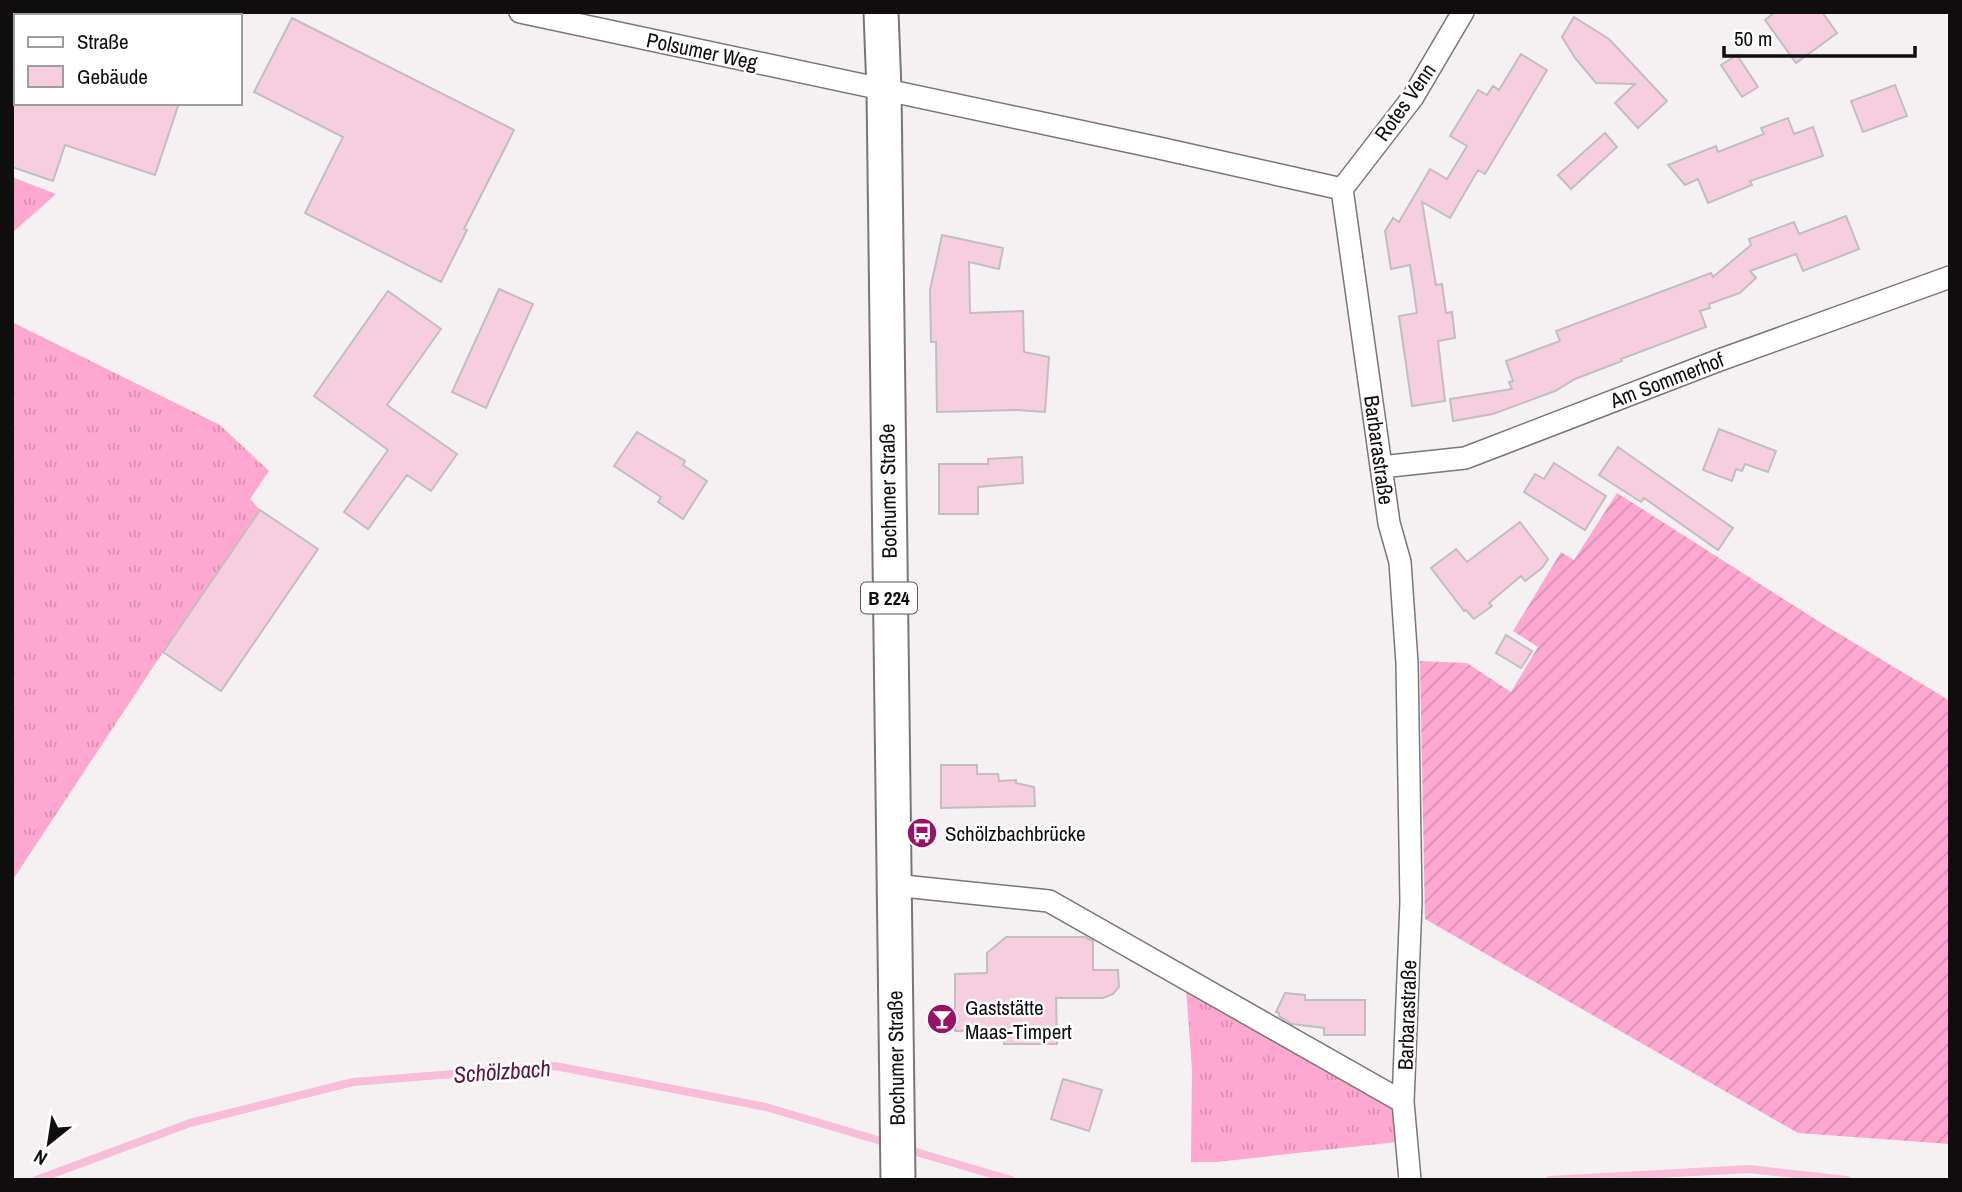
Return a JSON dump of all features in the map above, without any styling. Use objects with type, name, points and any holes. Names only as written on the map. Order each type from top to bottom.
[{"type":"main road","name":"Bochumer Straße","points":[[881,12],[898,1180]]},
{"type":"street","name":"Polsumer Weg","points":[[520,12],[884,90]]},
{"type":"street","name":"Rotes Venn","points":[[1342,189],[1413,97],[1463,12]]},
{"type":"street","points":[[884,90],[1342,189]]},
{"type":"street","name":"Barbarastraße","points":[[1342,189],[1389,523],[1400,562],[1407,663],[1411,902],[1403,1102],[1410,1180]]},
{"type":"street","name":"Am Sommerhof","points":[[1381,467],[1465,458],[1717,361],[1950,276]]},
{"type":"street","points":[[893,885],[1049,901],[1403,1102]]},
{"type":"green space","points":[[12,177],[56,194],[12,233]]},
{"type":"green space","points":[[12,322],[220,425],[269,471],[250,499],[260,510],[12,881]]},
{"type":"green space","points":[[1617,493],[1950,701],[1950,1144],[1798,1133],[1425,919],[1420,661],[1467,663],[1511,692],[1538,647],[1513,631],[1561,552],[1574,560]]},
{"type":"green space","points":[[1186,989],[1392,1105],[1397,1142],[1217,1162],[1191,1162],[1192,1069]]},
{"type":"building","points":[[1775,12],[1822,12],[1837,33],[1796,63],[1765,20]]},
{"type":"building","points":[[1574,17],[1609,39],[1667,101],[1638,128],[1615,103],[1635,84],[1596,83],[1562,37]]},
{"type":"building","points":[[292,18],[514,130],[464,229],[467,230],[441,282],[305,213],[343,137],[254,92]]},
{"type":"building","points":[[1521,54],[1547,70],[1485,174],[1478,170],[1450,218],[1422,202],[1436,285],[1442,284],[1446,313],[1452,312],[1455,338],[1438,341],[1445,401],[1412,406],[1399,316],[1417,313],[1410,265],[1391,269],[1385,231],[1393,218],[1399,222],[1430,169],[1447,179],[1467,146],[1450,136],[1478,90],[1487,95],[1493,86],[1499,90]]},
{"type":"building","points":[[1737,55],[1758,87],[1742,97],[1721,65]]},
{"type":"building","points":[[1895,85],[1907,116],[1863,132],[1851,101]]},
{"type":"building","points":[[12,103],[178,105],[155,175],[65,145],[53,181],[12,167]]},
{"type":"building","points":[[1788,118],[1794,134],[1813,127],[1823,156],[1750,181],[1752,185],[1708,203],[1698,179],[1685,185],[1668,165],[1716,146],[1718,152],[1764,134],[1761,128]]},
{"type":"building","points":[[1605,133],[1617,147],[1571,189],[1558,175]]},
{"type":"building","points":[[1846,216],[1859,249],[1803,271],[1796,254],[1750,271],[1756,278],[1740,293],[1709,304],[1710,308],[1700,311],[1706,327],[1621,359],[1622,361],[1575,379],[1555,391],[1493,414],[1453,421],[1450,399],[1512,389],[1509,382],[1513,381],[1506,361],[1560,341],[1556,331],[1711,273],[1713,277],[1751,245],[1749,239],[1794,222],[1799,234]]},
{"type":"building","points":[[942,235],[1003,248],[999,269],[969,262],[970,313],[1023,311],[1024,352],[1049,357],[1045,412],[937,412],[936,342],[931,342],[930,290]]},
{"type":"building","points":[[499,289],[533,304],[486,408],[452,392]]},
{"type":"building","points":[[388,291],[441,329],[387,405],[457,454],[431,491],[407,475],[368,529],[344,512],[388,450],[314,396]]},
{"type":"building","points":[[1719,429],[1776,451],[1768,472],[1745,464],[1742,471],[1736,469],[1732,481],[1703,470]]},
{"type":"building","points":[[637,432],[685,461],[683,465],[707,481],[683,519],[658,502],[661,497],[614,466]]},
{"type":"building","points":[[1618,447],[1733,528],[1718,550],[1644,498],[1641,502],[1599,475]]},
{"type":"building","points":[[1022,457],[1023,483],[978,487],[978,514],[939,514],[939,464],[988,464],[988,459]]},
{"type":"building","points":[[1554,463],[1606,496],[1585,530],[1524,492],[1535,474],[1544,479]]},
{"type":"building","points":[[260,510],[318,549],[221,691],[163,652]]},
{"type":"building","points":[[1520,522],[1548,559],[1542,568],[1525,581],[1521,576],[1489,603],[1492,606],[1474,619],[1464,611],[1431,568],[1456,549],[1467,562]]},
{"type":"building","points":[[1506,635],[1532,651],[1521,668],[1496,653]]},
{"type":"building","points":[[941,765],[977,765],[977,774],[998,774],[999,781],[1016,780],[1016,783],[1034,787],[1035,806],[941,808]]},
{"type":"building","points":[[1006,937],[1085,937],[1093,941],[1093,970],[1118,970],[1119,987],[1113,994],[1103,998],[1056,998],[1057,1044],[1004,1044],[1004,1030],[955,1031],[955,974],[987,973],[987,953]]},
{"type":"building","points":[[1285,993],[1305,995],[1305,1000],[1365,1000],[1365,1035],[1324,1035],[1324,1028],[1292,1024],[1276,1012]]},
{"type":"building","points":[[1063,1079],[1102,1090],[1089,1131],[1051,1119]]},
{"type":"waterway","name":"Schölzbach","points":[[36,1180],[190,1123],[353,1082],[555,1066],[766,1107],[891,1144]]},
{"type":"waterway","name":"Schölzbach","points":[[906,1149],[1011,1180]]},
{"type":"waterway","name":"Schölzbach","points":[[1550,1180],[1749,1169],[1847,1180]]},
{"type":"place","name":"Schölzbachbrücke","points":[[922,833]]},
{"type":"place","name":"Gaststätte Maas-Timpert","points":[[942,1019]]}]
